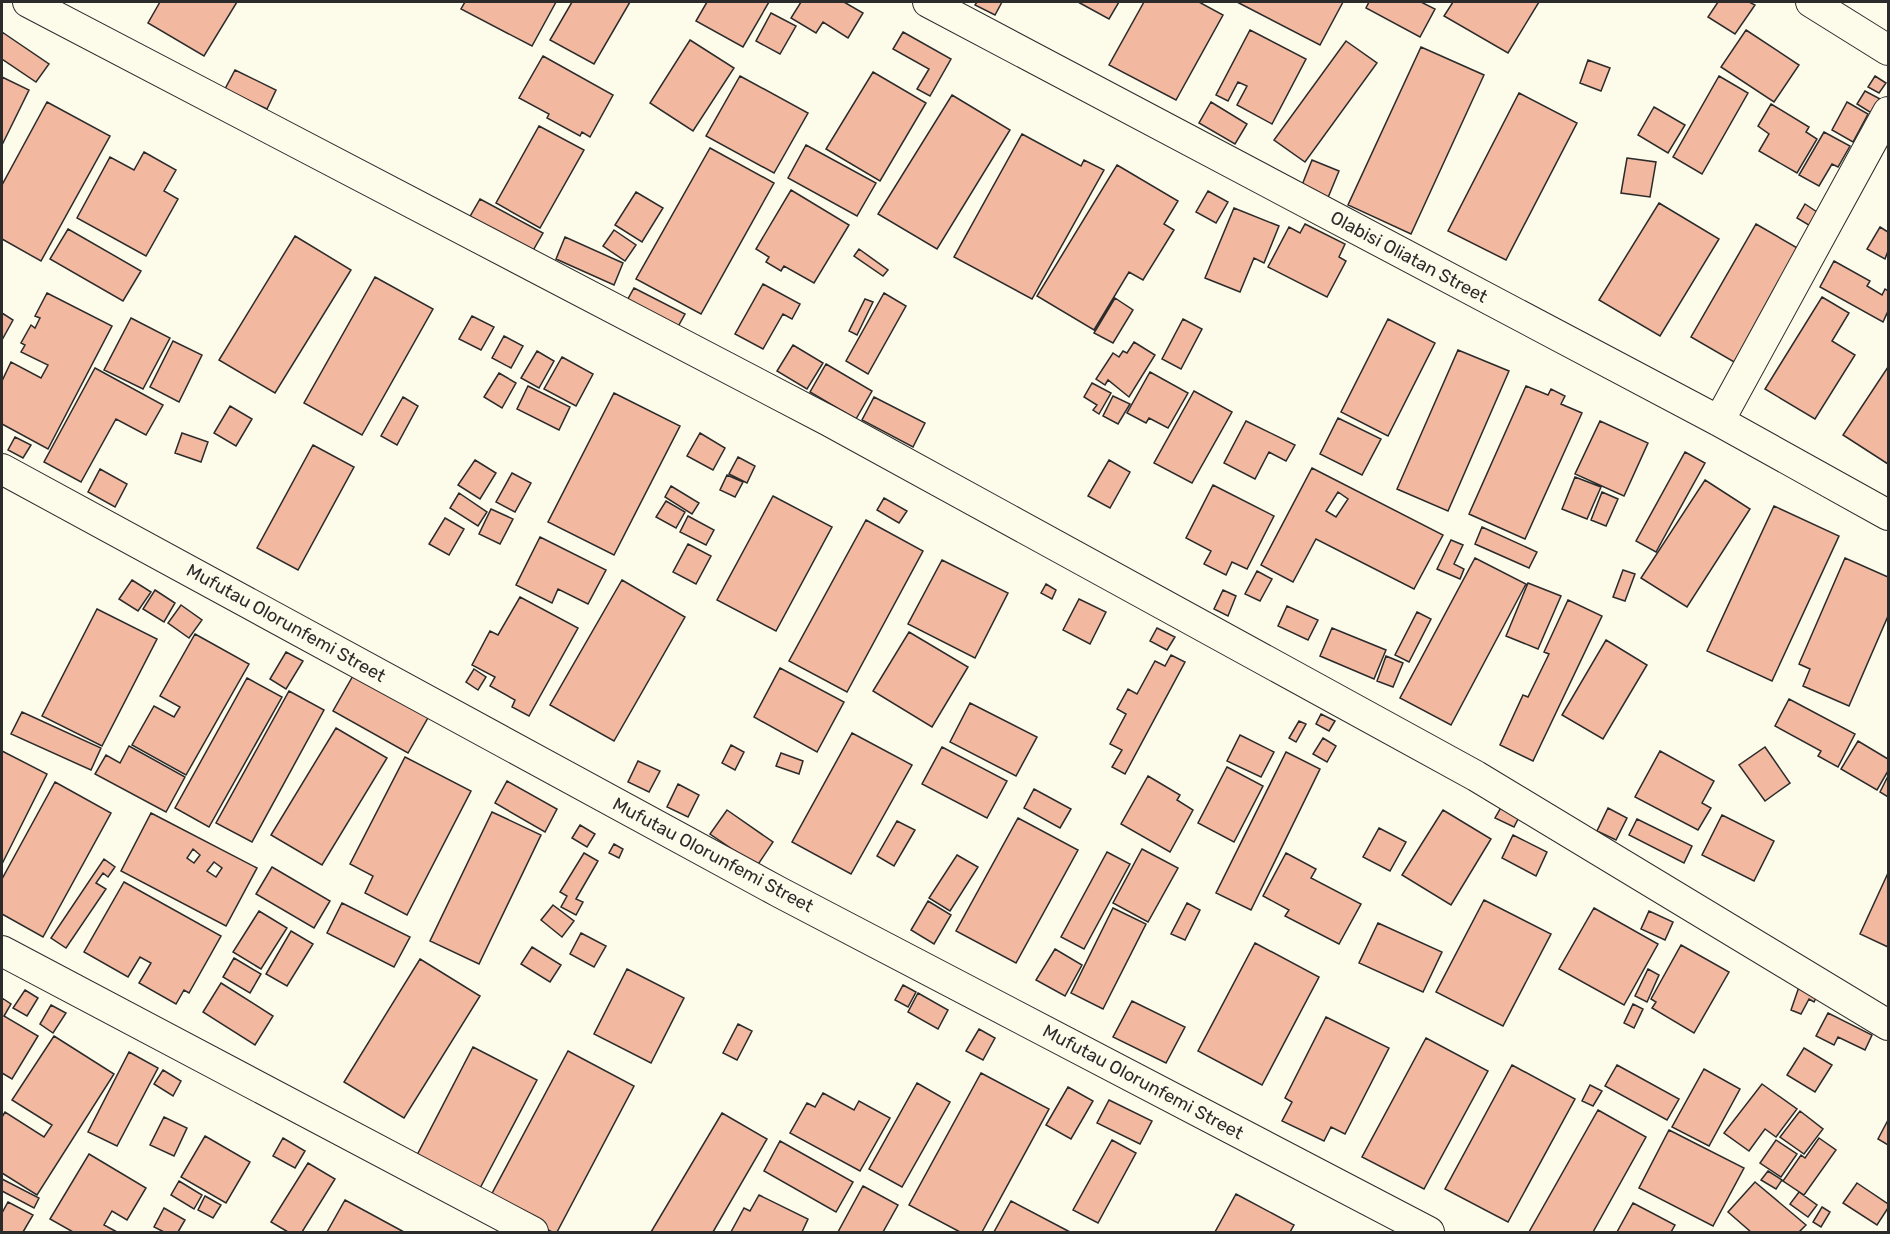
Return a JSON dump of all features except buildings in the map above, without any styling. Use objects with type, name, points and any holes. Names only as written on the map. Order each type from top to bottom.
[{"type":"street","points":[[28,2],[829,421],[1476,776],[1888,1024]]},
{"type":"street","name":"Olabisi Oliatan Street","points":[[928,2],[1719,421],[1888,515]]},
{"type":"street","points":[[1811,2],[1888,50]]},
{"type":"street","points":[[1719,421],[1888,112]]},
{"type":"street","name":"Mufutau Olorunfemi Street","points":[[2,469],[779,892],[1429,1233]]},
{"type":"street","points":[[2,951],[533,1233]]}]
